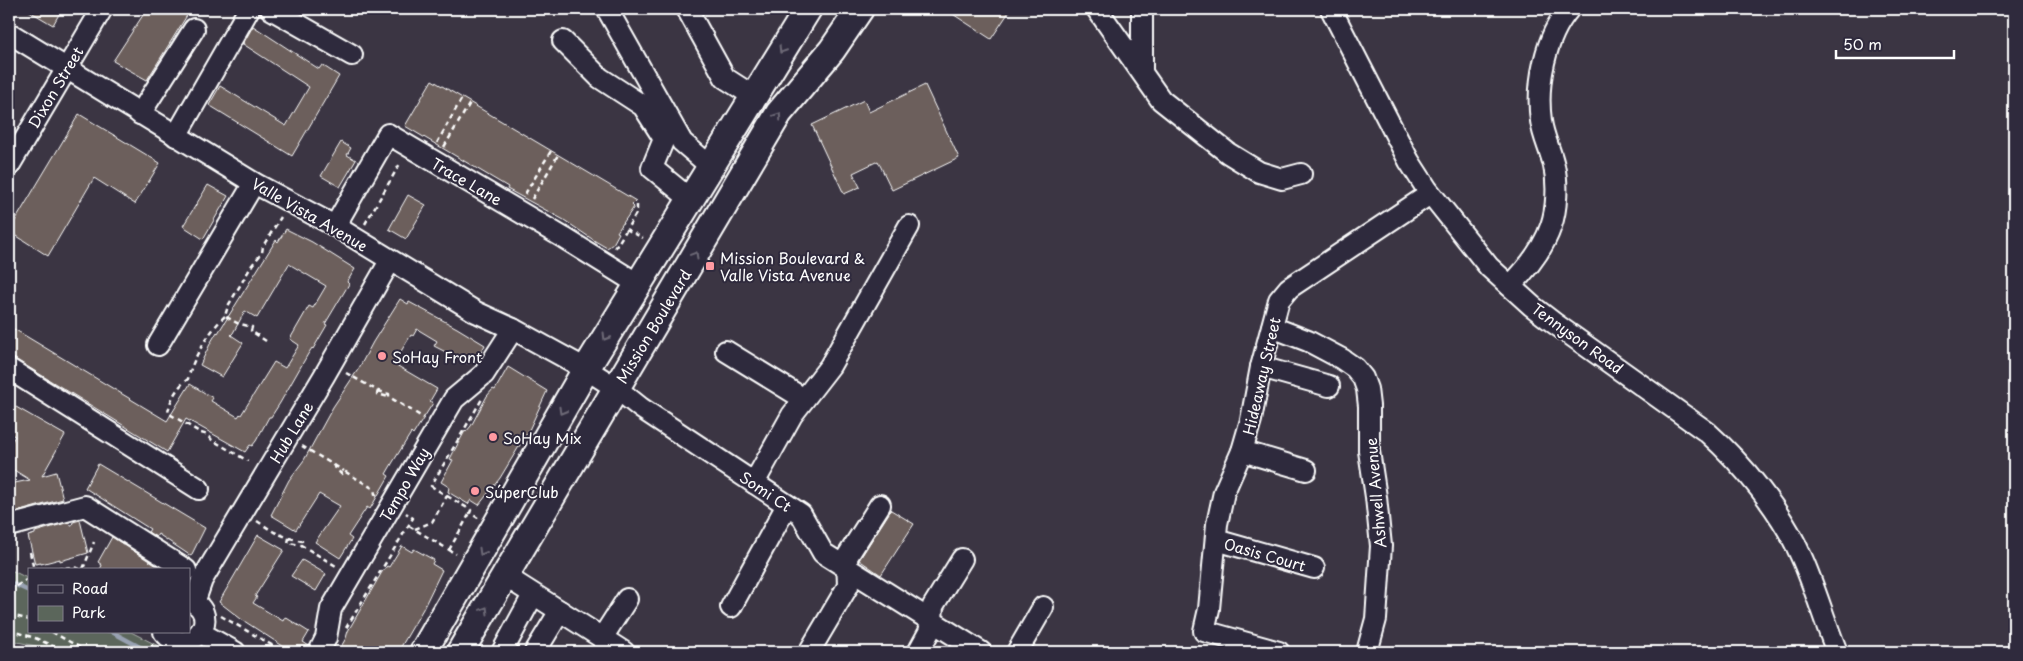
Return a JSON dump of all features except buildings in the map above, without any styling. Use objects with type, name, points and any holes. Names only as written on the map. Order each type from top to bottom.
[{"type":"main road","points":[[423,652],[586,369],[808,9]]},
{"type":"main road","name":"Mission Boulevard","points":[[460,652],[779,113],[832,50],[860,9]]},
{"type":"street","name":"Dixon Street","points":[[9,166],[102,9]]},
{"type":"street","points":[[176,136],[249,9]]},
{"type":"street","points":[[271,9],[352,55]]},
{"type":"street","points":[[608,9],[682,142],[710,166]]},
{"type":"street","points":[[687,9],[725,78],[753,96]]},
{"type":"street","points":[[1097,9],[1162,100],[1228,153],[1259,172],[1282,179],[1301,174]]},
{"type":"street","points":[[1142,9],[1142,71]]},
{"type":"street","name":"Tennyson Road","points":[[1331,9],[1410,162],[1430,194],[1472,248],[1510,286],[1547,317],[1668,402],[1707,432],[1728,450],[1767,499],[1800,554],[1837,652]]},
{"type":"street","points":[[1510,286],[1535,257],[1549,232],[1553,218],[1554,165],[1541,122],[1540,92],[1547,52],[1563,16],[1569,9]]},
{"type":"street","points":[[140,114],[194,29]]},
{"type":"street","name":"Valle Vista Avenue","points":[[9,33],[254,183],[335,226],[476,312],[513,329],[586,369],[616,388]]},
{"type":"street","points":[[563,41],[600,78],[643,106],[664,139],[652,168],[690,199]]},
{"type":"street","name":"Trace Lane","points":[[335,226],[388,134],[638,284]]},
{"type":"street","points":[[158,344],[254,183]]},
{"type":"street","name":"Hideaway Street","points":[[1279,652],[1204,632],[1224,492],[1242,451],[1251,420],[1261,367],[1279,300],[1288,288],[1430,194]]},
{"type":"street","points":[[754,483],[792,415],[830,366],[909,226]]},
{"type":"street","name":"Hub Lane","points":[[201,633],[204,618],[200,608],[191,602],[193,574],[319,384],[390,261]]},
{"type":"street","name":"Ashwell Avenue","points":[[1272,328],[1308,341],[1342,359],[1355,368],[1363,378],[1367,389],[1369,452],[1381,546],[1376,619],[1367,652]]},
{"type":"street","name":"Tempo Way","points":[[319,652],[326,638],[331,609],[454,399],[484,374],[513,329]]},
{"type":"street","points":[[726,351],[804,399]]},
{"type":"street","points":[[1261,367],[1329,386]]},
{"type":"street","points":[[9,368],[199,489]]},
{"type":"street","name":"Somi Ct","points":[[616,388],[641,408],[801,514],[823,553],[981,652]]},
{"type":"street","points":[[1242,451],[1306,470]]},
{"type":"street","points":[[731,607],[787,505]]},
{"type":"street","points":[[809,652],[848,586],[847,557],[880,505]]},
{"type":"street","points":[[9,526],[85,506],[183,568]]},
{"type":"street","name":"Oasis Court","points":[[1216,540],[1314,568]]},
{"type":"street","points":[[918,652],[930,632],[933,606],[962,559]]},
{"type":"street","points":[[505,576],[624,652]]},
{"type":"street","points":[[502,652],[533,594]]},
{"type":"street","points":[[602,638],[627,599]]},
{"type":"street","points":[[1017,652],[1043,607]]},
{"type":"street","points":[[535,652],[560,611]]},
{"type":"street","points":[[166,634],[172,640],[182,643],[192,641],[201,633],[235,652]]},
{"type":"path","points":[[436,145],[462,98]]},
{"type":"path","points":[[440,154],[470,103]]},
{"type":"path","points":[[524,197],[551,151]]},
{"type":"path","points":[[527,207],[558,155]]},
{"type":"path","points":[[364,225],[404,158]]},
{"type":"path","points":[[612,246],[616,247],[637,212],[637,203]]},
{"type":"path","points":[[248,461],[212,440],[208,435],[201,433],[168,413],[170,402],[182,383],[188,379],[190,367],[216,325],[225,316],[228,306],[252,265],[262,253],[264,246],[283,214]]},
{"type":"path","points":[[626,230],[646,241]]},
{"type":"path","points":[[225,316],[237,323],[252,327],[251,331],[266,340]]},
{"type":"path","points":[[346,373],[378,391],[390,394],[389,397],[425,419]]},
{"type":"path","points":[[480,520],[470,513],[471,510],[432,486],[486,394]]},
{"type":"path","points":[[302,446],[332,464],[341,474],[344,471],[374,489],[376,494],[382,498]]},
{"type":"path","points":[[414,529],[432,522],[447,496]]},
{"type":"path","points":[[346,632],[344,631],[413,518],[401,510]]},
{"type":"path","points":[[449,550],[470,513]]},
{"type":"path","points":[[257,521],[274,532],[289,538],[288,542],[301,545],[337,566]]},
{"type":"path","points":[[409,525],[459,556]]},
{"type":"path","points":[[85,568],[94,542]]},
{"type":"path","points":[[30,552],[34,568]]},
{"type":"path","points":[[9,591],[28,579]]},
{"type":"path","points":[[9,614],[28,620]]},
{"type":"path","points":[[220,615],[284,652]]},
{"type":"path","points":[[9,630],[35,638],[66,652]]},
{"type":"path","points":[[56,634],[88,652]]},
{"type":"green space","points":[[9,569],[28,578],[28,634],[135,634],[170,652],[62,652],[9,640]]},
{"type":"waterway","points":[[9,582],[28,591]]},
{"type":"waterway","points":[[116,634],[149,652]]},
{"type":"place","name":"Mission Boulevard & Valle Vista Avenue","points":[[710,266]]},
{"type":"place","name":"SoHay Front","points":[[382,356]]},
{"type":"place","name":"SoHay Mix","points":[[493,437]]},
{"type":"place","name":"SúperClub","points":[[475,491]]}]
